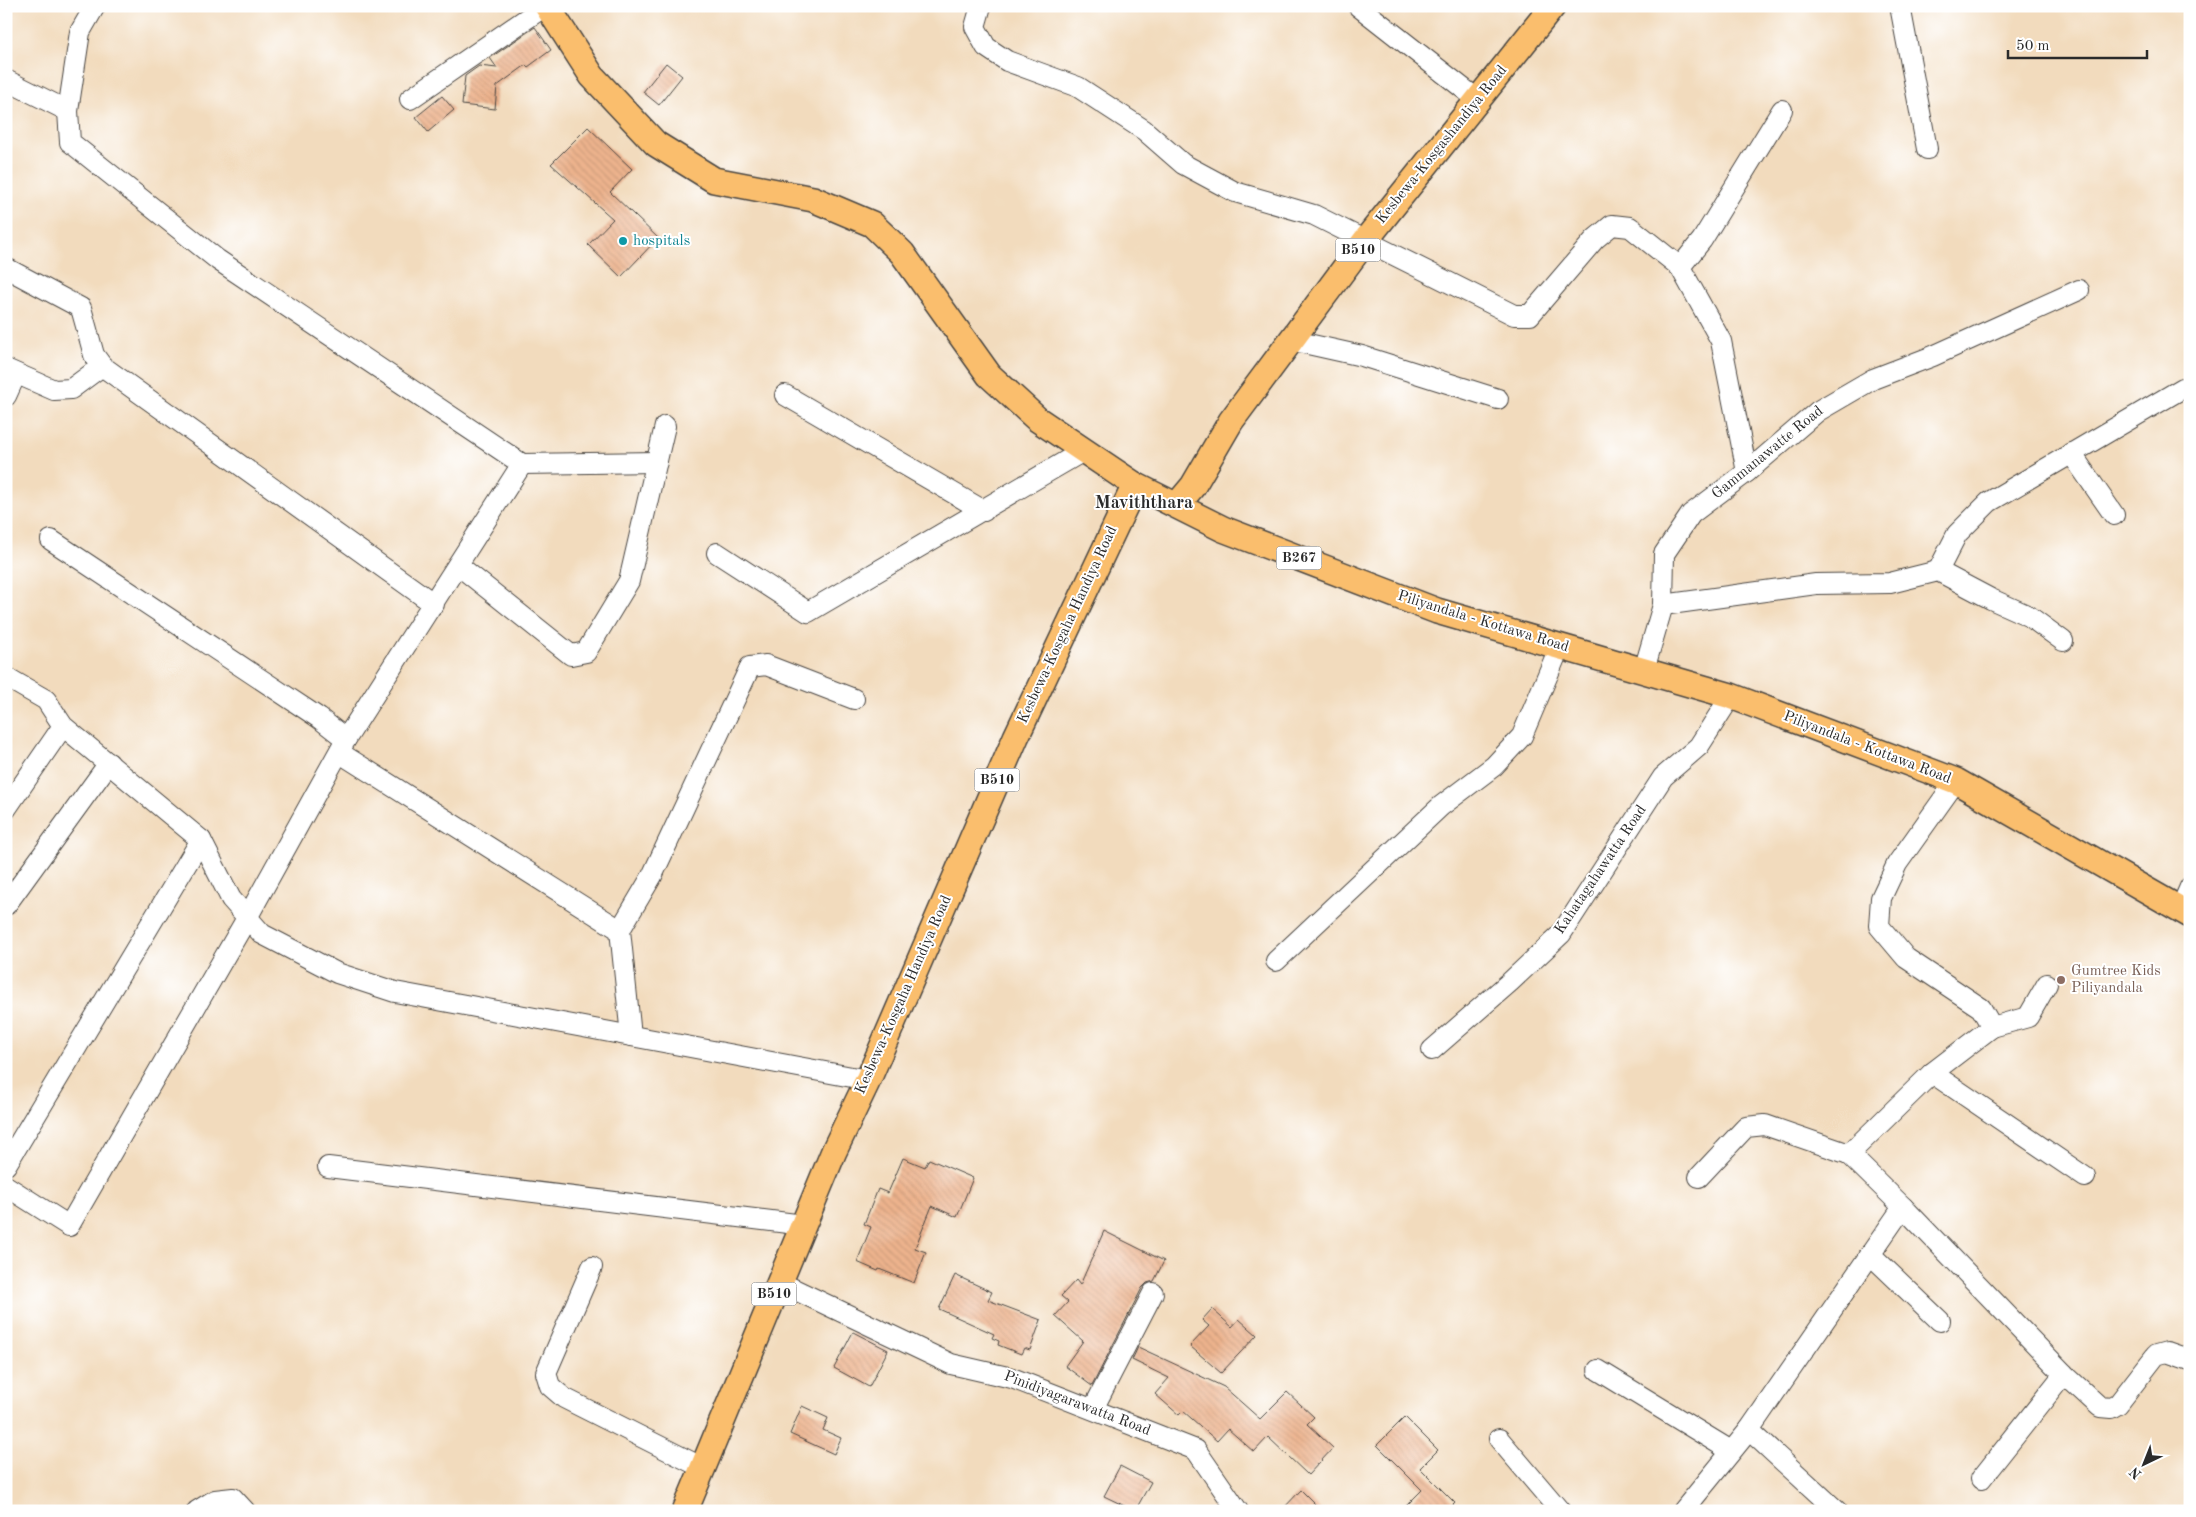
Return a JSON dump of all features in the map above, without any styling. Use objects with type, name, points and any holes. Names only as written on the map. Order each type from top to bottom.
[{"type":"main road","name":"Piliyandala - Kottawa Road","points":[[546,6],[592,76],[656,144],[714,180],[812,199],[872,224],[902,253],[989,375],[1037,419],[1134,485],[1223,529],[1437,611],[1731,696],[1956,781],[2185,913]]},
{"type":"main road","name":"Kesbewa-Kosgashandiya Road","points":[[1177,505],[1193,486],[1231,421],[1290,340],[1365,241],[1554,6]]},
{"type":"main road","name":"Kesbewa-Kosgaha Handiya Road","points":[[685,1511],[834,1151],[868,1080],[1016,737],[1134,485]]},
{"type":"street","points":[[95,6],[80,32],[68,111],[70,142],[218,260],[522,464],[657,462]]},
{"type":"street","points":[[410,99],[546,6]]},
{"type":"street","points":[[982,6],[975,27],[986,47],[1006,61],[1078,87],[1144,130],[1183,164],[1235,192],[1314,215],[1514,315],[1530,315],[1595,239],[1612,225],[1630,227],[1680,267],[1721,341],[1747,472]]},
{"type":"street","points":[[1358,6],[1478,100]]},
{"type":"street","points":[[1900,6],[1927,149]]},
{"type":"street","points":[[6,80],[68,111]]},
{"type":"street","points":[[1680,267],[1702,240],[1782,110]]},
{"type":"street","points":[[6,268],[81,308],[94,355],[102,366],[434,604]]},
{"type":"street","name":"Gammanawatte Road","points":[[1644,670],[1662,606],[1664,554],[1691,514],[1747,472],[1818,410],[1873,379],[1933,356],[2079,290]]},
{"type":"street","points":[[1290,340],[1362,356],[1498,399]]},
{"type":"street","points":[[6,396],[11,371],[54,390],[71,388],[102,366]]},
{"type":"street","points":[[1938,571],[1956,534],[1989,502],[2183,388]]},
{"type":"street","points":[[785,395],[984,511]]},
{"type":"street","points":[[458,565],[571,655],[586,652],[629,581],[665,426]]},
{"type":"street","points":[[717,553],[808,612],[984,511],[1085,450]]},
{"type":"street","points":[[2071,453],[2114,515]]},
{"type":"street","points":[[6,1186],[69,1226],[247,918],[343,746],[522,464]]},
{"type":"street","points":[[51,540],[320,718],[343,746],[620,930]]},
{"type":"street","points":[[1662,606],[1816,584],[1890,583],[1938,571],[1991,599],[2029,616],[2063,641]]},
{"type":"street","points":[[1276,962],[1441,806],[1494,766],[1522,736],[1560,646]]},
{"type":"street","points":[[631,1036],[620,930],[652,876],[750,667],[766,665],[854,699]]},
{"type":"street","points":[[6,677],[46,700],[63,726],[201,840],[231,899],[262,934],[337,974],[395,992],[868,1080]]},
{"type":"street","name":"Kahatagahawatta Road","points":[[1432,1050],[1510,982],[1561,934],[1663,777],[1699,746],[1731,696]]},
{"type":"street","points":[[6,809],[63,726]]},
{"type":"street","points":[[6,905],[110,763]]},
{"type":"street","points":[[1956,781],[1897,864],[1881,898],[1879,926],[1906,958],[1981,1008],[1992,1027]]},
{"type":"street","points":[[6,1165],[201,840]]},
{"type":"street","points":[[2185,913],[2190,887]]},
{"type":"street","points":[[1849,1154],[1932,1073],[1992,1027],[2028,1017],[2047,984]]},
{"type":"street","points":[[1932,1073],[2084,1177]]},
{"type":"street","points":[[1700,1177],[1746,1127],[1753,1125],[1765,1125],[1849,1154],[1903,1207],[2064,1374],[2100,1406],[2111,1408],[2118,1404],[2156,1355],[2167,1352],[2190,1360]]},
{"type":"street","points":[[328,1167],[804,1225]]},
{"type":"street","points":[[1683,1511],[1749,1430],[1903,1207]]},
{"type":"street","points":[[1870,1254],[1940,1321]]},
{"type":"street","points":[[592,1267],[546,1373],[550,1386],[564,1398],[703,1468]]},
{"type":"street","name":"Pinidiyagarawatta Road","points":[[779,1282],[951,1364],[1012,1378],[1196,1450],[1238,1511]]},
{"type":"street","points":[[1093,1409],[1154,1293]]},
{"type":"street","points":[[1598,1370],[1731,1451]]},
{"type":"street","points":[[1981,1478],[2064,1374]]},
{"type":"street","points":[[1749,1430],[1837,1511]]},
{"type":"street","points":[[1499,1439],[1560,1511]]},
{"type":"street","points":[[197,1511],[215,1500],[233,1498],[245,1511]]},
{"type":"building","points":[[535,27],[551,50],[497,86],[495,109],[462,105],[465,76],[479,66],[497,68],[490,58]]},
{"type":"building","points":[[666,63],[682,76],[659,105],[643,92]]},
{"type":"building","points":[[442,96],[454,110],[428,132],[416,117]]},
{"type":"building","points":[[588,127],[632,169],[610,192],[658,238],[621,277],[588,245],[613,219],[551,164]]},
{"type":"building","points":[[903,1158],[925,1167],[929,1159],[973,1178],[957,1217],[932,1206],[915,1248],[926,1252],[914,1283],[857,1262],[871,1227],[864,1224],[878,1189],[888,1193]]},
{"type":"building","points":[[1104,1231],[1164,1261],[1154,1281],[1147,1283],[1142,1288],[1092,1386],[1065,1366],[1083,1341],[1055,1316],[1068,1302],[1061,1296],[1076,1280],[1080,1285]]},
{"type":"building","points":[[955,1275],[992,1292],[988,1300],[1041,1320],[1030,1350],[1024,1348],[1021,1354],[998,1345],[999,1341],[992,1338],[994,1334],[939,1309]]},
{"type":"building","points":[[1212,1309],[1232,1327],[1239,1319],[1257,1335],[1221,1373],[1190,1346],[1209,1326],[1202,1320]]},
{"type":"building","points":[[853,1332],[888,1350],[869,1387],[834,1368]]},
{"type":"building","points":[[1138,1347],[1224,1387],[1260,1419],[1287,1392],[1314,1417],[1307,1424],[1333,1448],[1308,1475],[1268,1437],[1254,1452],[1228,1429],[1217,1441],[1183,1411],[1179,1415],[1155,1394],[1169,1378],[1132,1360]]},
{"type":"building","points":[[802,1406],[828,1418],[823,1430],[841,1438],[834,1454],[790,1434]]},
{"type":"building","points":[[1405,1417],[1438,1450],[1420,1468],[1455,1503],[1447,1511],[1401,1511],[1422,1490],[1377,1445]]},
{"type":"building","points":[[1120,1466],[1151,1482],[1135,1511],[1104,1496]]},
{"type":"building","points":[[1301,1490],[1322,1511],[1281,1511]]},
{"type":"place","name":"hospitals","points":[[623,241]]},
{"type":"place","name":"Gumtree Kids Piliyandala","points":[[2061,980]]},
{"type":"district","name":"Maviththara","points":[[1144,503]]}]
